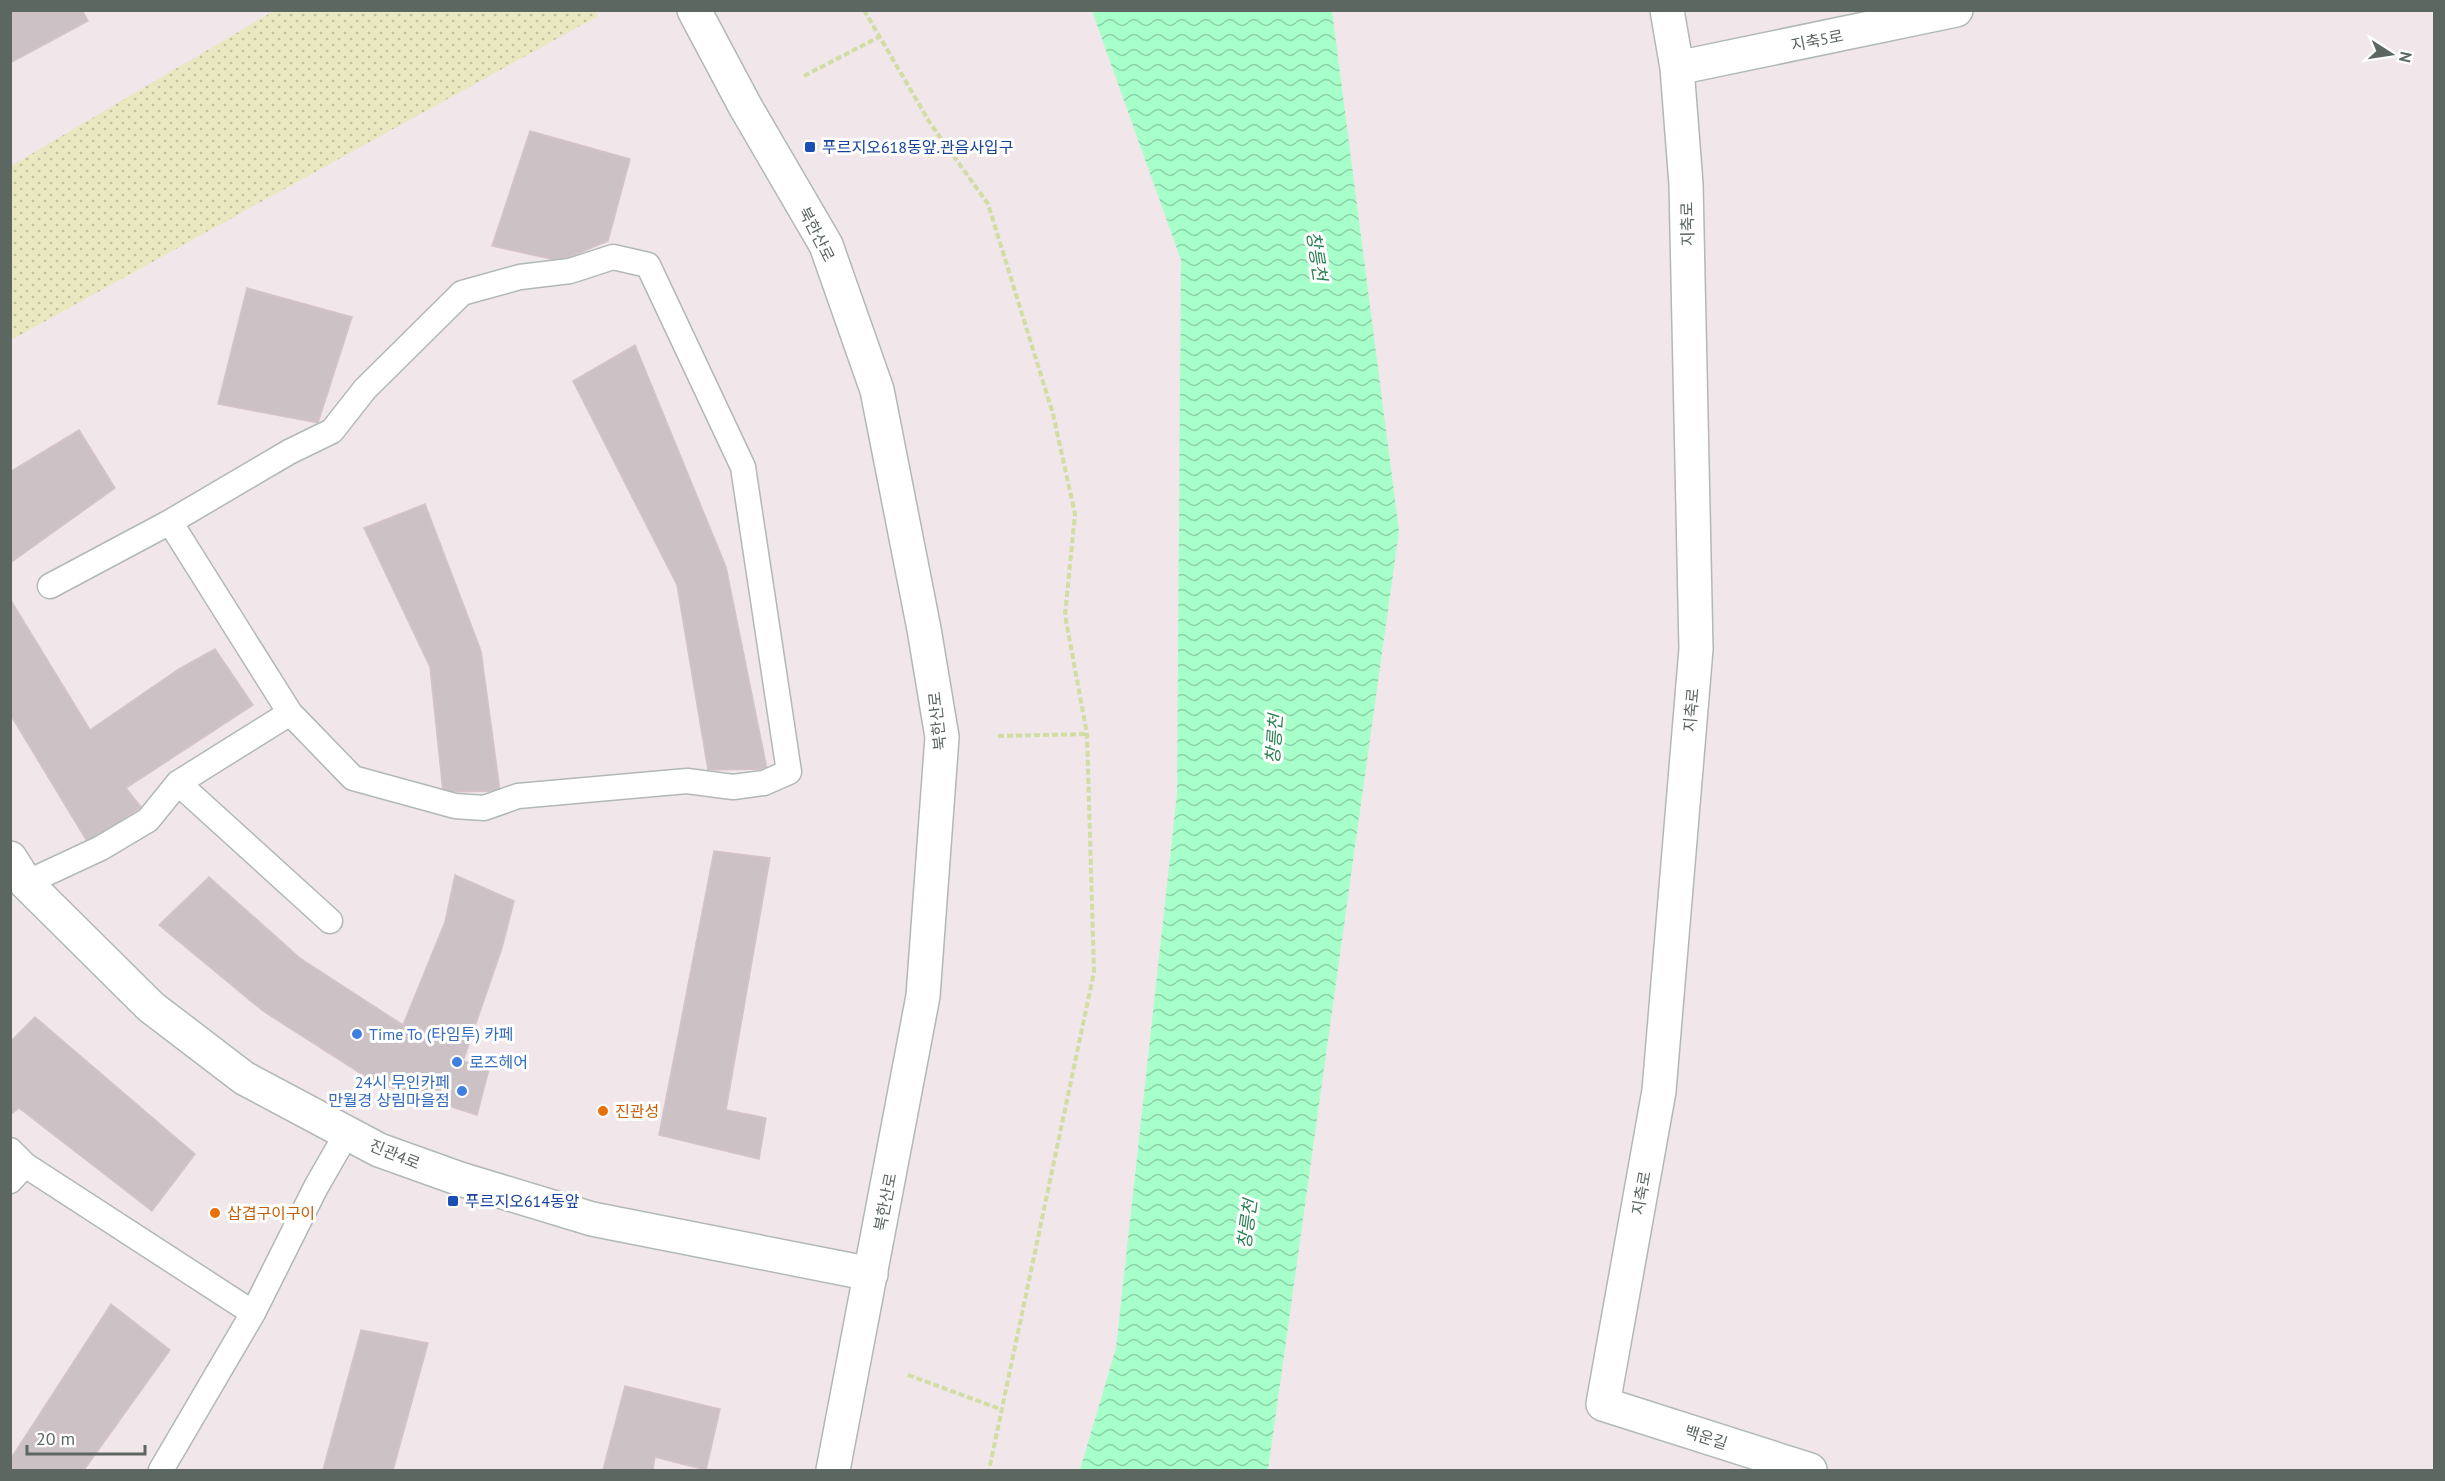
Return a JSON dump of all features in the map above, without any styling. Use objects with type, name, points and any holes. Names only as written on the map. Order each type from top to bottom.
[{"type":"street","name":"북한산로","points":[[694,10],[745,106],[826,245],[877,390],[924,629],[942,737],[923,996],[833,1470]]},
{"type":"street","name":"지축로","points":[[1603,1404],[1659,1091],[1696,649],[1686,184],[1677,68],[1667,10]]},
{"type":"street","name":"지축5로","points":[[1677,68],[1936,13]]},
{"type":"street","name":"진관4로","points":[[18,870],[161,1014],[244,1078],[379,1150],[460,1179],[592,1219],[871,1274]]},
{"type":"street","name":"백운길","points":[[1603,1404],[1810,1470]]},
{"type":"lane","points":[[50,586],[170,522],[289,452],[332,431],[365,389],[462,293],[520,277],[570,271],[613,257],[648,265],[743,467],[789,772],[764,783],[733,787],[687,781],[518,796],[484,808],[455,806],[353,778],[290,713],[170,522]]},
{"type":"lane","points":[[18,870],[101,849],[148,820],[178,783],[290,713]]},
{"type":"lane","points":[[178,783],[330,921]]},
{"type":"lane","points":[[161,1470],[253,1313],[316,1187],[347,1133]]},
{"type":"lane","points":[[15,1165],[253,1313]]},
{"type":"path","points":[[864,10],[930,123],[988,204],[1053,414],[1075,514],[1065,615],[1087,734],[1094,972],[989,1470]]},
{"type":"path","points":[[804,76],[879,37]]},
{"type":"path","points":[[998,736],[1087,734]]},
{"type":"path","points":[[908,1375],[1003,1410]]},
{"type":"shaded area","points":[[274,11],[595,11],[598,16],[11,340],[11,166]]},
{"type":"water","name":"창릉천","points":[[1092,11],[1332,11],[1399,531],[1268,1470],[1080,1470],[1116,1348],[1177,794],[1181,260]]},
{"type":"building","points":[[10,10],[82,10],[88,21],[10,63]]},
{"type":"building","points":[[530,131],[630,159],[608,241],[560,261],[492,246]]},
{"type":"building","points":[[247,288],[352,317],[318,423],[218,404]]},
{"type":"building","points":[[635,345],[726,567],[767,769],[708,770],[677,585],[573,381]]},
{"type":"building","points":[[79,430],[115,488],[10,563],[10,472]]},
{"type":"building","points":[[425,504],[481,651],[500,791],[443,792],[430,667],[364,528]]},
{"type":"building","points":[[10,599],[90,730],[179,669],[215,649],[253,705],[126,788],[141,807],[88,843],[10,714]]},
{"type":"building","points":[[714,851],[770,858],[726,1110],[766,1118],[759,1159],[659,1135]]},
{"type":"building","points":[[455,875],[514,901],[502,948],[463,1061],[489,1069],[477,1115],[374,1082],[263,1011],[159,925],[209,877],[301,959],[403,1025],[445,922]]},
{"type":"building","points":[[35,1017],[195,1154],[152,1211],[19,1108],[10,1115],[10,1042]]},
{"type":"building","points":[[111,1304],[170,1350],[84,1470],[10,1470],[10,1460]]},
{"type":"building","points":[[361,1330],[428,1343],[393,1470],[323,1470]]},
{"type":"building","points":[[625,1386],[720,1409],[706,1470],[655,1457],[653,1470],[603,1470]]},
{"type":"place","name":"푸르지오618동앞.관음사입구","points":[[810,147]]},
{"type":"place","name":"Time To (타임투) 카페","points":[[357,1034]]},
{"type":"place","name":"로즈헤어","points":[[457,1062]]},
{"type":"place","name":"24시 무인카페 만월경 상림마을점","points":[[462,1091]]},
{"type":"place","name":"진관성","points":[[603,1111]]},
{"type":"place","name":"푸르지오614동앞","points":[[453,1201]]},
{"type":"place","name":"삽겹구이구이","points":[[215,1213]]}]
